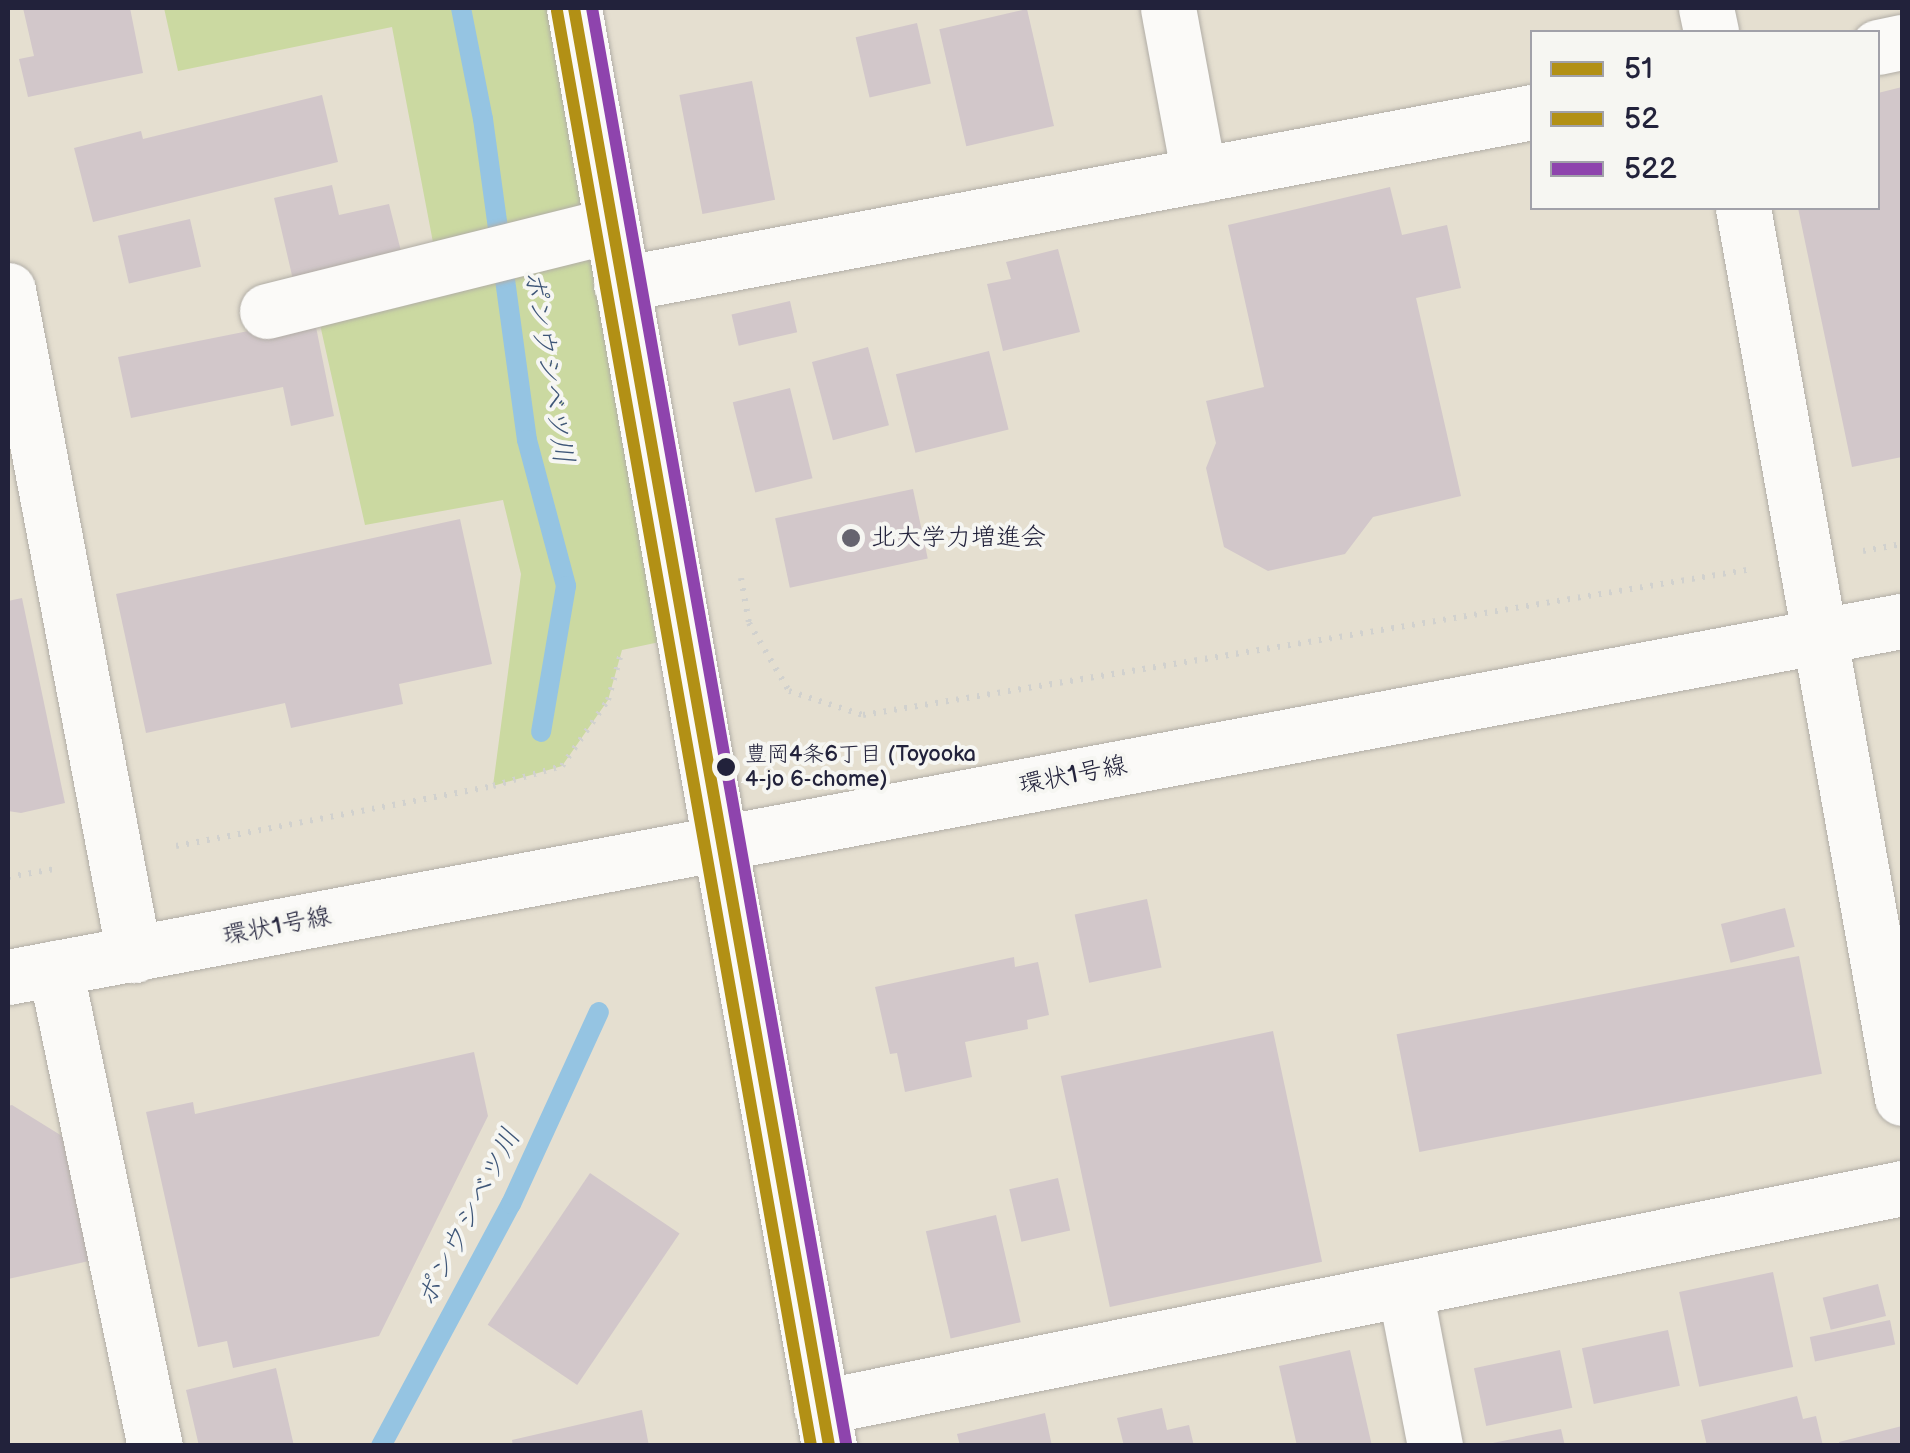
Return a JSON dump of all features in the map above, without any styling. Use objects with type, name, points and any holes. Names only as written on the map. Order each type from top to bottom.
[{"type":"street","points":[[574,8],[825,1426],[1405,1290],[1902,1188]]},
{"type":"street","points":[[1168,8],[1199,175]]},
{"type":"street","points":[[621,284],[1530,112]]},
{"type":"street","points":[[1743,210],[1902,1098]]},
{"type":"street","points":[[267,311],[611,226]]},
{"type":"street","points":[[8,290],[112,858],[134,955]]},
{"type":"street","name":"環状1号線","points":[[31,972],[1902,621]]},
{"type":"street","points":[[31,972],[155,1446]]},
{"type":"street","points":[[1405,1290],[1435,1446]]},
{"type":"path","points":[[738,564],[750,622],[789,691],[863,714],[1902,544]]},
{"type":"path","points":[[8,877],[493,786],[562,766],[608,700],[622,650],[619,630]]},
{"type":"green space","points":[[164,8],[574,8],[683,637],[622,650],[608,700],[562,766],[493,786],[521,574],[503,500],[365,525],[319,320],[443,295],[392,27],[178,71]]},
{"type":"building","points":[[23,8],[130,8],[143,73],[28,97],[19,59],[34,56]]},
{"type":"building","points":[[1027,9],[1054,126],[966,146],[939,29]]},
{"type":"building","points":[[917,23],[931,83],[870,98],[856,37]]},
{"type":"building","points":[[752,81],[775,200],[702,214],[679,95]]},
{"type":"building","points":[[1902,87],[1902,457],[1852,467],[1798,210],[1880,210],[1880,92]]},
{"type":"building","points":[[322,95],[338,162],[93,222],[74,148],[141,131],[143,139]]},
{"type":"building","points":[[332,185],[339,215],[389,204],[403,259],[294,284],[274,198]]},
{"type":"building","points":[[1390,187],[1402,235],[1447,225],[1461,288],[1416,298],[1461,496],[1373,517],[1345,554],[1268,571],[1224,547],[1206,468],[1216,443],[1206,401],[1264,387],[1228,225]]},
{"type":"building","points":[[190,219],[201,267],[129,283],[118,236]]},
{"type":"building","points":[[1058,249],[1080,332],[1003,351],[987,284],[1011,279],[1006,262]]},
{"type":"building","points":[[790,301],[797,332],[739,346],[732,314]]},
{"type":"building","points":[[273,326],[316,327],[334,416],[291,426],[283,387],[131,418],[118,357]]},
{"type":"building","points":[[868,347],[889,425],[833,440],[812,362]]},
{"type":"building","points":[[989,351],[1009,430],[915,453],[896,374]]},
{"type":"building","points":[[790,388],[812,478],[755,493],[733,402]]},
{"type":"building","name":"北大学力増進会","points":[[913,489],[928,558],[790,588],[775,518]]},
{"type":"building","points":[[460,519],[492,664],[399,684],[403,704],[291,728],[285,703],[146,733],[116,594]]},
{"type":"building","points":[[22,598],[65,803],[21,813],[8,811],[8,601]]},
{"type":"building","points":[[1147,899],[1162,967],[1089,983],[1075,914]]},
{"type":"building","points":[[1785,908],[1795,947],[1731,963],[1721,924]]},
{"type":"building","points":[[1799,956],[1822,1074],[1419,1152],[1397,1034]]},
{"type":"building","points":[[1014,957],[1015,967],[1038,962],[1049,1015],[1027,1020],[1028,1029],[965,1042],[972,1077],[905,1092],[897,1053],[890,1054],[875,987]]},
{"type":"building","points":[[1273,1031],[1322,1262],[1110,1307],[1061,1076]]},
{"type":"building","points":[[474,1052],[488,1116],[379,1336],[233,1368],[227,1341],[198,1347],[146,1112],[193,1102],[195,1114]]},
{"type":"building","points":[[8,1106],[62,1136],[89,1261],[8,1279]]},
{"type":"building","points":[[590,1173],[680,1233],[577,1385],[488,1325]]},
{"type":"building","points":[[1058,1178],[1070,1231],[1021,1242],[1009,1189]]},
{"type":"building","points":[[996,1215],[1021,1322],[951,1338],[926,1231]]},
{"type":"building","points":[[1773,1272],[1793,1367],[1699,1387],[1679,1292]]},
{"type":"building","points":[[1878,1284],[1886,1316],[1831,1330],[1823,1298]]},
{"type":"building","points":[[1890,1320],[1895,1344],[1815,1362],[1810,1337]]},
{"type":"building","points":[[1668,1330],[1680,1386],[1594,1404],[1582,1348]]},
{"type":"building","points":[[1350,1350],[1372,1446],[1297,1446],[1279,1366]]},
{"type":"building","points":[[1560,1350],[1572,1408],[1486,1426],[1474,1368]]},
{"type":"building","points":[[276,1368],[294,1446],[199,1446],[186,1390]]},
{"type":"building","points":[[1797,1396],[1803,1419],[1816,1416],[1823,1446],[1707,1446],[1701,1420]]},
{"type":"building","points":[[1162,1408],[1167,1430],[1189,1425],[1194,1446],[1124,1446],[1117,1418]]},
{"type":"building","points":[[642,1410],[649,1446],[513,1446],[512,1440]]},
{"type":"building","points":[[1045,1413],[1052,1446],[960,1446],[957,1434]]},
{"type":"building","points":[[1902,1426],[1902,1446],[1840,1446],[1839,1442]]},
{"type":"building","points":[[1561,1429],[1565,1446],[1488,1446],[1488,1444]]},
{"type":"waterway","name":"ポンウシベツ川","points":[[461,8],[483,119],[527,440],[566,586],[541,732]]},
{"type":"waterway","name":"ポンウシベツ川","points":[[381,1446],[511,1204],[599,1012]]},
{"type":"transit line","name":"51","points":[[574,8],[829,1446]]},
{"type":"transit line","name":"522","points":[[592,8],[846,1443]]},
{"type":"transit line","name":"52","points":[[557,11],[811,1446]]},
{"type":"place","name":"北大学力増進会","points":[[851,538]]},
{"type":"place","name":"豊岡4条6丁目 (Toyooka 4-jo 6-chome)","points":[[726,767]]}]
